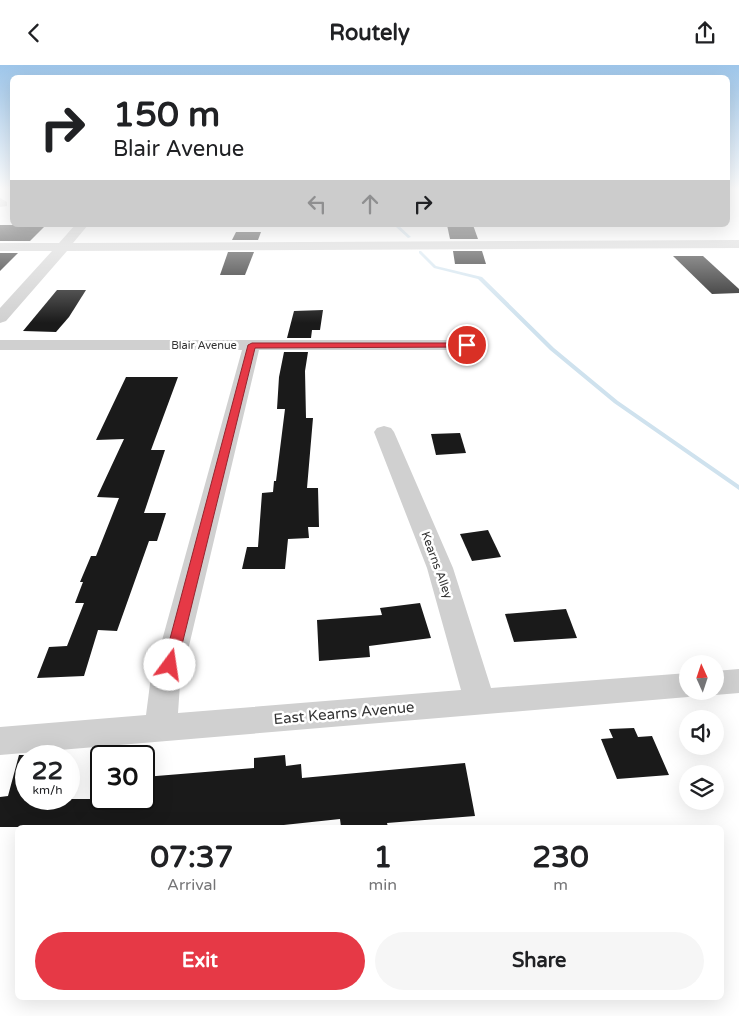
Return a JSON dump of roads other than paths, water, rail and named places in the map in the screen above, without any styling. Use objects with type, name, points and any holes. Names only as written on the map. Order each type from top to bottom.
[{"type":"street","points":[[0,317],[73,234]]},
{"type":"street","points":[[286,246],[288,234]]},
{"type":"street","points":[[507,234],[513,245]]},
{"type":"street","points":[[707,234],[732,256]]},
{"type":"street","points":[[0,247],[739,244]]},
{"type":"street","name":"Blair Avenue","points":[[0,345],[467,345]]},
{"type":"street","points":[[161,728],[165,684],[252,345]]},
{"type":"street","name":"Kearns Alley","points":[[384,431],[440,568],[480,702]]},
{"type":"street","points":[[724,682],[739,681]]},
{"type":"street","name":"East Kearns Avenue","points":[[0,741],[679,686]]},
{"type":"waterway","points":[[420,252],[435,267],[480,278],[552,349],[616,402],[739,488]]}]
